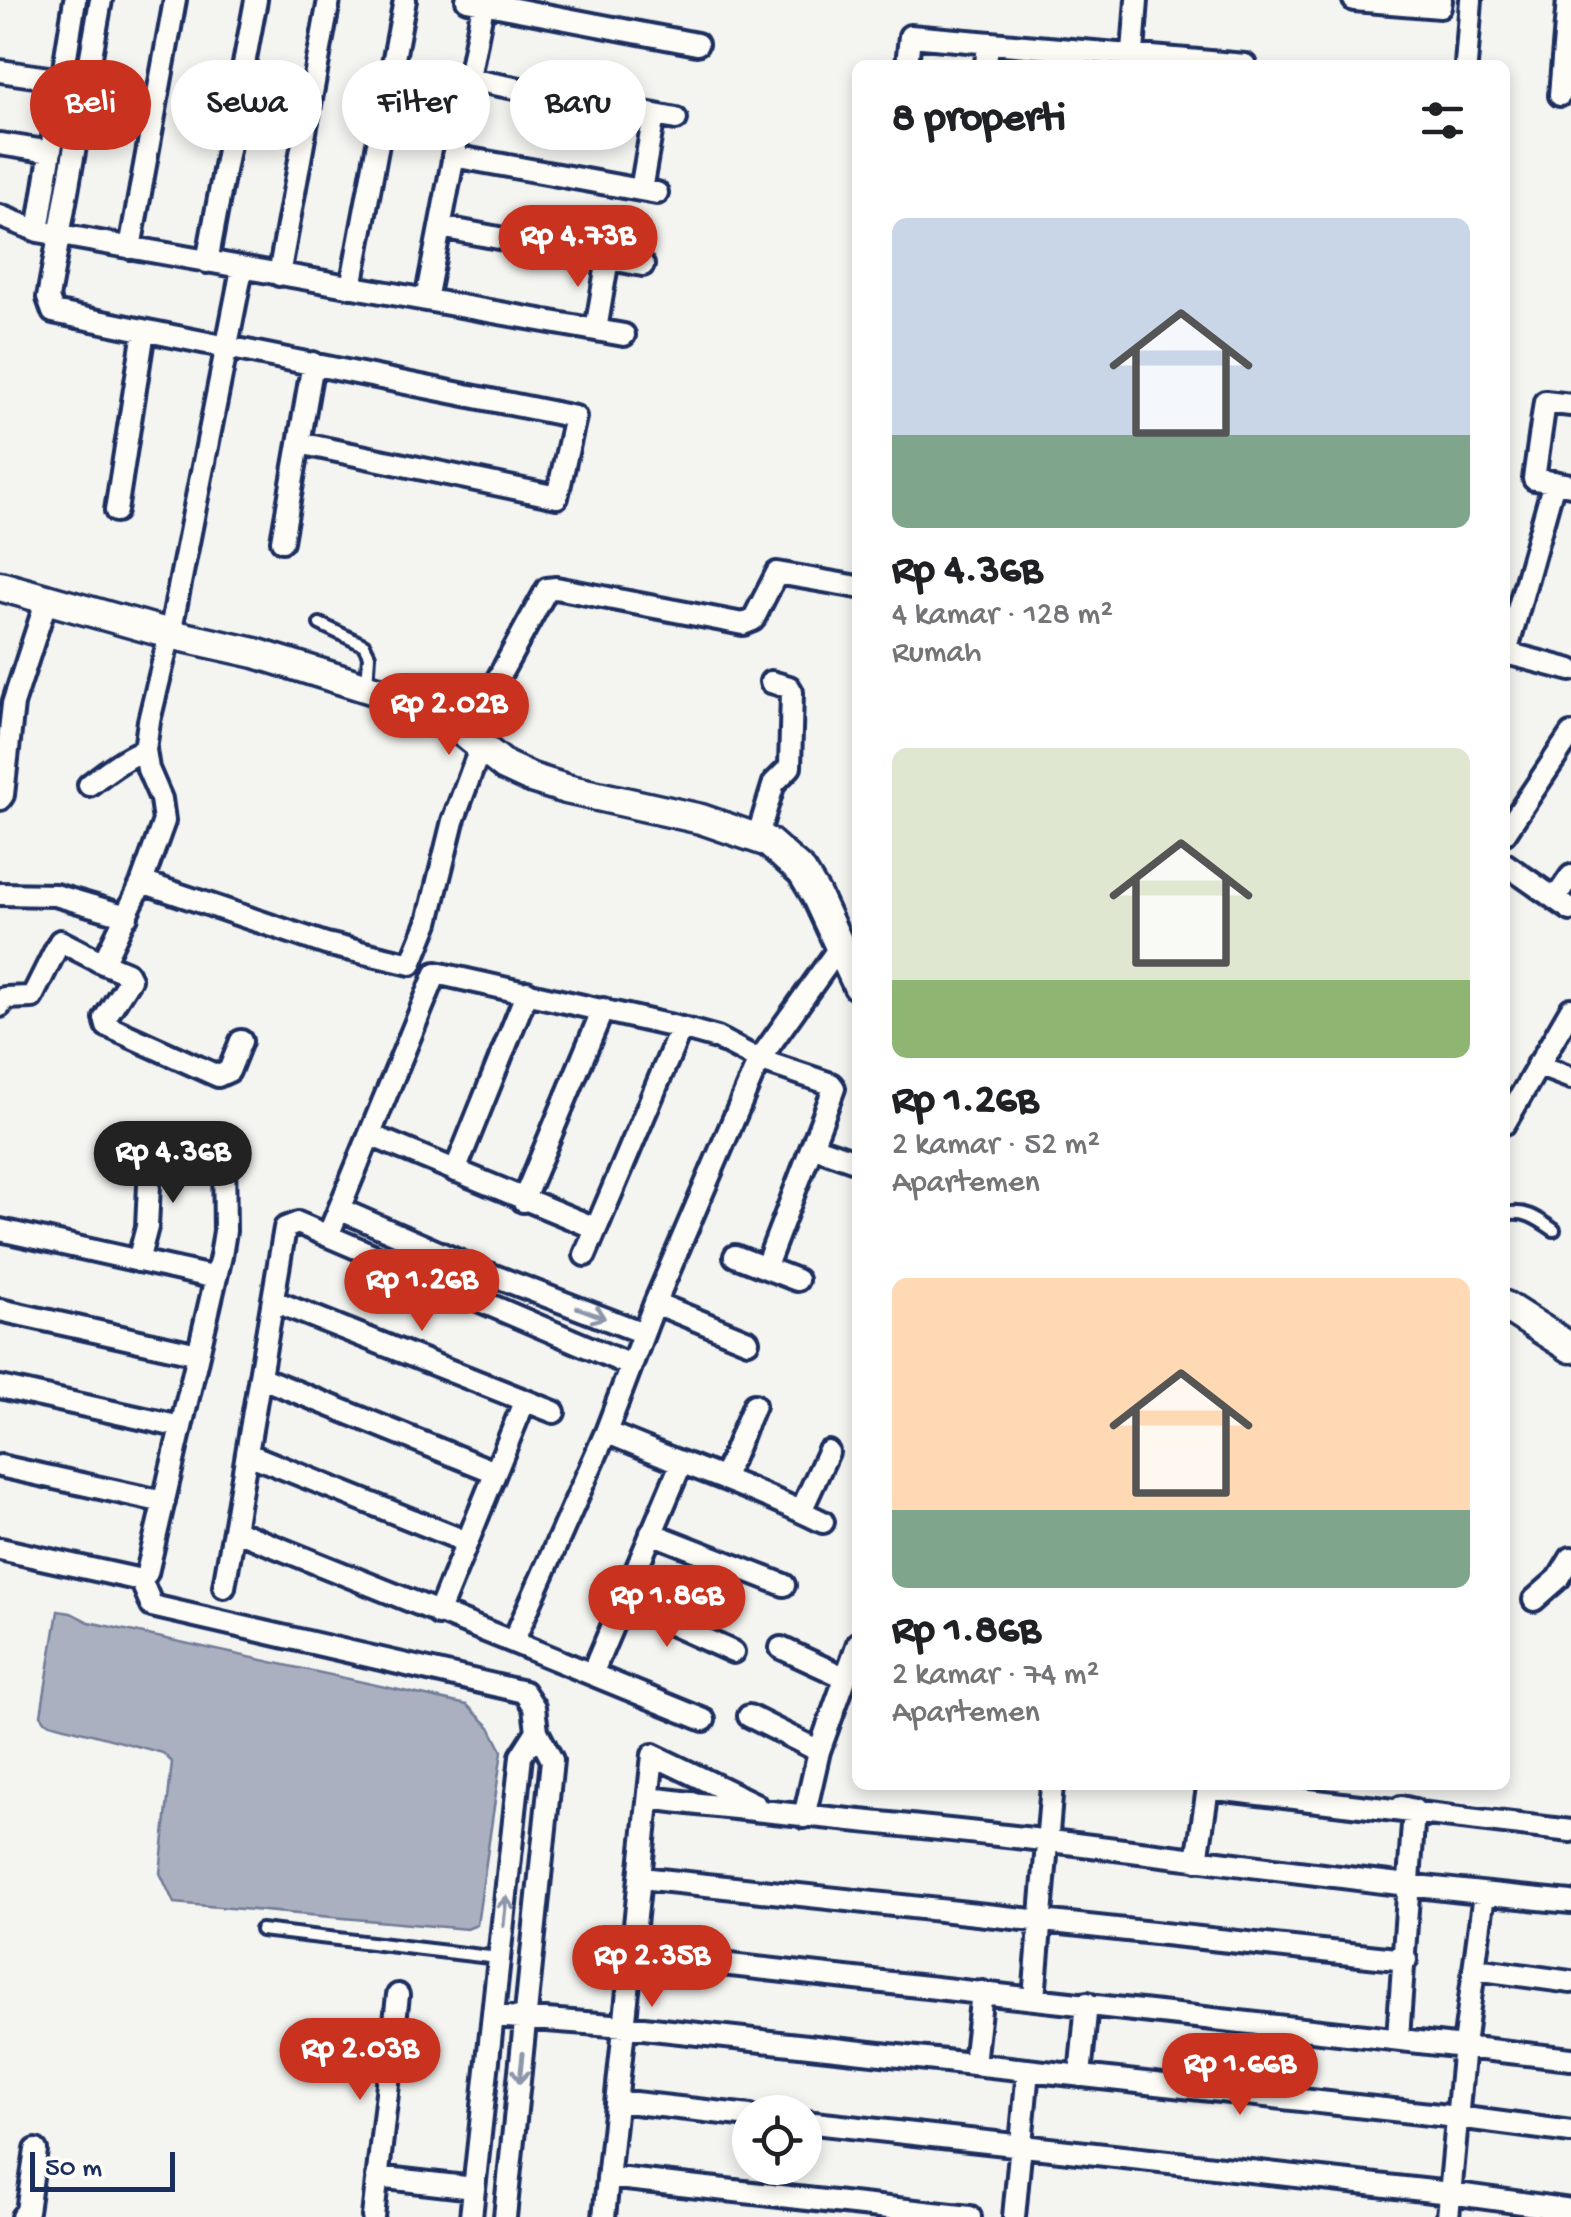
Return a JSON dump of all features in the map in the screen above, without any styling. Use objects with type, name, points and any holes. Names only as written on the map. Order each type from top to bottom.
[{"type":"street","points":[[48,233],[102,0]]},
{"type":"street","points":[[130,248],[175,0]]},
{"type":"street","points":[[207,262],[256,0]]},
{"type":"street","points":[[280,274],[330,0]]},
{"type":"street","points":[[352,287],[405,0]]},
{"type":"street","points":[[908,60],[910,36],[988,43],[1058,57],[1132,60],[1136,0]]},
{"type":"street","points":[[1354,0],[1440,7],[1441,0]]},
{"type":"street","points":[[1466,60],[1471,0]]},
{"type":"street","points":[[64,60],[69,1]]},
{"type":"street","points":[[470,60],[478,1],[562,9],[697,44]]},
{"type":"street","points":[[1560,95],[1569,10]]},
{"type":"street","points":[[986,60],[988,43]]},
{"type":"street","points":[[0,70],[30,75]]},
{"type":"street","points":[[490,83],[676,120]]},
{"type":"street","points":[[453,156],[649,192],[654,115]]},
{"type":"street","points":[[0,144],[50,152],[48,298],[50,308],[60,314],[574,417],[558,497],[299,443]]},
{"type":"street","points":[[426,300],[454,150]]},
{"type":"street","points":[[0,216],[48,233],[624,335]]},
{"type":"street","points":[[440,226],[643,264]]},
{"type":"street","points":[[596,330],[608,258]]},
{"type":"street","points":[[103,963],[142,882],[164,811],[148,769],[149,721],[170,634],[242,269]]},
{"type":"street","points":[[116,510],[144,331]]},
{"type":"street","points":[[282,540],[313,363]]},
{"type":"street","points":[[1510,641],[1563,484],[1534,480],[1545,402],[1571,405]]},
{"type":"street","points":[[411,964],[428,922],[474,741],[547,590],[556,588],[742,624],[753,620],[777,573],[852,585]]},
{"type":"street","points":[[0,586],[170,634],[255,653],[367,687],[435,714],[505,766],[566,790],[701,819],[757,838],[785,854],[802,872],[852,972]]},
{"type":"street","points":[[0,800],[13,704],[47,600]]},
{"type":"street","points":[[1510,654],[1571,670]]},
{"type":"street","points":[[757,838],[774,783],[790,767],[793,740],[792,692],[770,682]]},
{"type":"street","points":[[1510,826],[1571,734]]},
{"type":"street","points":[[90,785],[131,754],[146,750]]},
{"type":"street","points":[[1510,868],[1563,905],[1571,876]]},
{"type":"street","points":[[142,882],[326,944],[717,1038],[759,1060],[832,1084],[834,1088],[766,1266]]},
{"type":"street","points":[[0,894],[55,895],[127,916]]},
{"type":"street","points":[[0,1006],[4,998],[32,997],[60,941],[65,940],[130,978],[104,1018],[106,1026],[218,1076],[228,1071],[241,1041]]},
{"type":"street","points":[[513,1642],[606,1432],[655,1302],[759,1060],[841,945]]},
{"type":"street","points":[[328,1236],[436,973]]},
{"type":"street","points":[[456,1171],[526,992]]},
{"type":"street","points":[[523,1201],[603,1009]]},
{"type":"street","points":[[1510,1114],[1569,1012]]},
{"type":"street","points":[[585,1255],[681,1028]]},
{"type":"street","points":[[1537,1065],[1571,1078]]},
{"type":"street","points":[[370,1134],[595,1228]]},
{"type":"street","points":[[138,1261],[148,1226],[151,1143]]},
{"type":"street","points":[[812,1146],[852,1160]]},
{"type":"street","points":[[141,1580],[147,1573],[216,1278],[225,1231],[224,1152]]},
{"type":"street","points":[[339,1209],[479,1270],[643,1334]]},
{"type":"street","points":[[224,1587],[285,1228],[298,1223],[630,1365]]},
{"type":"street","points":[[0,1230],[216,1278]]},
{"type":"street","points":[[735,1256],[797,1280]]},
{"type":"street","points":[[274,1301],[554,1412]]},
{"type":"street","points":[[655,1302],[748,1341]]},
{"type":"street","points":[[1510,1309],[1571,1348]]},
{"type":"street","points":[[0,1310],[198,1354]]},
{"type":"street","points":[[262,1378],[495,1472]]},
{"type":"street","points":[[0,1387],[181,1427]]},
{"type":"street","points":[[438,1614],[524,1402]]},
{"type":"street","points":[[724,1477],[754,1405]]},
{"type":"street","points":[[606,1432],[724,1477],[823,1522]]},
{"type":"street","points":[[800,1511],[828,1452]]},
{"type":"street","points":[[248,1454],[467,1542]]},
{"type":"street","points":[[592,1674],[682,1464]]},
{"type":"street","points":[[0,1466],[164,1502]]},
{"type":"street","points":[[234,1530],[704,1720]]},
{"type":"street","points":[[651,1533],[784,1584]]},
{"type":"street","points":[[0,1549],[141,1580]]},
{"type":"street","points":[[1534,1600],[1559,1578],[1571,1558]]},
{"type":"street","points":[[141,1580],[152,1606],[524,1692],[534,1708],[536,1730],[552,1760],[505,2217]]},
{"type":"street","points":[[622,1602],[733,1652]]},
{"type":"street","points":[[781,1648],[844,1677]]},
{"type":"street","points":[[804,1818],[820,1751],[852,1657]]},
{"type":"street","points":[[749,1716],[820,1751]]},
{"type":"street","points":[[471,2217],[522,1756],[536,1730]]},
{"type":"street","points":[[604,2217],[653,1755],[773,1813]]},
{"type":"street","points":[[1034,1998],[1052,1790]]},
{"type":"street","points":[[1197,1860],[1208,1790]]},
{"type":"street","points":[[1227,1790],[1571,1830]]},
{"type":"street","points":[[1325,1790],[1414,1810]]},
{"type":"street","points":[[649,1798],[804,1818],[1048,1841],[1411,1887],[1571,1902]]},
{"type":"street","points":[[1398,2038],[1414,1810]]},
{"type":"street","points":[[640,1878],[1406,1960]]},
{"type":"street","points":[[1448,2217],[1464,2044],[1484,1894]]},
{"type":"street","points":[[632,1954],[1464,2044],[1571,2059]]},
{"type":"street","points":[[1475,1969],[1571,1982]]},
{"type":"street","points":[[974,2064],[982,1992]]},
{"type":"street","points":[[373,2217],[398,1995]]},
{"type":"street","points":[[1080,2076],[1087,2004]]},
{"type":"street","points":[[494,2016],[625,2026],[1457,2116],[1571,2132]]},
{"type":"street","points":[[1014,2217],[1028,2070]]},
{"type":"street","points":[[617,2101],[732,2114]]},
{"type":"street","points":[[822,2124],[1450,2193],[1524,2210],[1571,2210]]},
{"type":"street","points":[[22,2217],[27,2211],[36,2150]]},
{"type":"street","points":[[377,2177],[474,2188]]},
{"type":"street","points":[[608,2178],[970,2217]]},
{"type":"lane","points":[[320,624],[364,645],[369,655],[367,687]]},
{"type":"lane","points":[[1510,1213],[1533,1216],[1554,1230]]},
{"type":"lane","points":[[261,1930],[500,1958]]},
{"type":"water","points":[[58,1611],[89,1622],[467,1705],[490,1727],[502,1751],[477,1925],[467,1929],[174,1903],[160,1873],[172,1762],[163,1753],[46,1722],[41,1715]]}]
